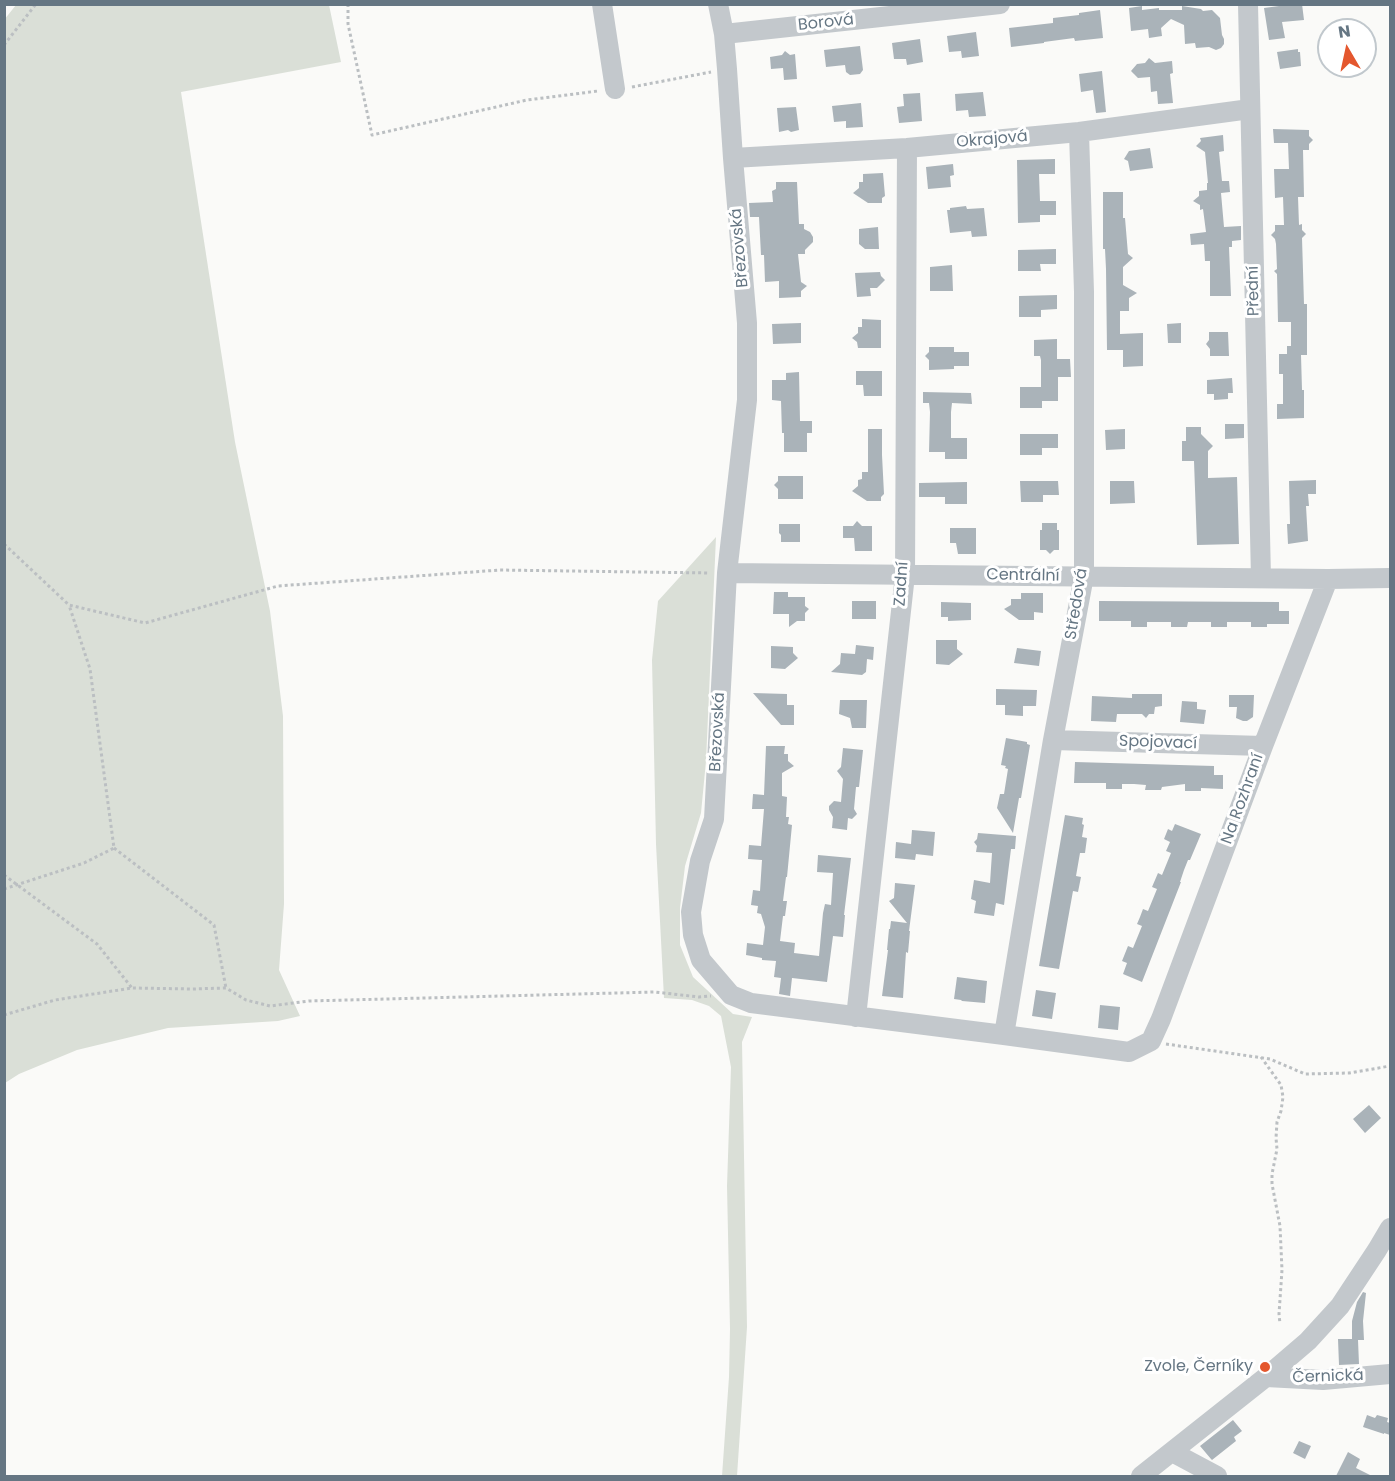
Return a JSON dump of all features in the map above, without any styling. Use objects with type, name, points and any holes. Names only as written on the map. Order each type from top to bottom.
[{"type":"street","points":[[602,4],[615,89]]},
{"type":"street","name":"Březovská","points":[[718,4],[724,34],[747,322],[747,400],[727,573],[714,819],[700,861],[691,912],[693,935],[701,960],[731,995],[751,1004],[1129,1052],[1151,1041]]},
{"type":"street","name":"Borová","points":[[724,34],[1000,4]]},
{"type":"street","name":"Přední","points":[[1248,4],[1261,578]]},
{"type":"street","name":"Okrajová","points":[[733,158],[907,148],[1079,132],[1250,109]]},
{"type":"street","name":"Středová","points":[[1004,1035],[1053,740],[1084,576],[1084,292],[1079,132]]},
{"type":"street","name":"Zadní","points":[[856,1017],[905,574],[907,148]]},
{"type":"street","name":"Centrální","points":[[727,573],[1390,578]]},
{"type":"street","name":"Na Rozhraní","points":[[1151,1041],[1328,579]]},
{"type":"street","name":"Spojovací","points":[[1053,740],[1263,746]]},
{"type":"street","points":[[1141,1476],[1308,1341],[1340,1306],[1390,1228]]},
{"type":"street","name":"Černická","points":[[1266,1377],[1323,1380],[1390,1374]]},
{"type":"street","points":[[1172,1452],[1217,1476]]},
{"type":"path","points":[[4,45],[36,4]]},
{"type":"path","points":[[348,4],[348,24],[372,135],[528,100],[652,84],[727,69]]},
{"type":"path","points":[[4,544],[69,605],[90,669],[114,848],[214,925],[226,988]]},
{"type":"path","points":[[69,605],[146,623],[278,586],[500,570],[727,573]]},
{"type":"path","points":[[4,889],[84,863],[114,848]]},
{"type":"path","points":[[4,875],[97,944],[132,988]]},
{"type":"path","points":[[4,1015],[55,1000],[132,988],[226,988],[246,1000],[270,1006],[309,1001],[655,992],[699,997],[731,995]]},
{"type":"path","points":[[1151,1041],[1261,1057],[1305,1074],[1349,1073],[1390,1066]]},
{"type":"path","points":[[1261,1057],[1281,1085],[1283,1096],[1277,1122],[1272,1174],[1280,1226],[1282,1270],[1280,1324]]},
{"type":"shaded area","points":[[16,5],[329,5],[341,62],[181,92],[235,442],[270,611],[283,716],[284,904],[279,970],[300,1016],[278,1021],[168,1028],[77,1050],[19,1074],[5,1083],[4,20]]},
{"type":"shaded area","points":[[716,537],[706,761],[701,813],[685,866],[680,908],[680,945],[693,977],[733,1014],[752,1017],[742,1042],[747,1327],[737,1476],[722,1476],[729,1377],[727,1186],[731,1067],[721,1016],[709,1006],[692,1000],[664,998],[656,844],[652,660],[658,601]]},
{"type":"building","points":[[1302,4],[1304,20],[1282,22],[1285,38],[1269,40],[1264,8]]},
{"type":"building","points":[[1142,6],[1142,10],[1159,8],[1159,10],[1182,10],[1182,6],[1203,11],[1212,10],[1220,18],[1224,44],[1216,50],[1209,47],[1196,48],[1195,43],[1185,44],[1184,25],[1171,19],[1161,28],[1162,36],[1149,38],[1148,29],[1131,31],[1129,8]]},
{"type":"building","points":[[1100,10],[1103,38],[1075,41],[1074,38],[1011,47],[1009,28],[1053,23],[1053,18]]},
{"type":"building","points":[[976,32],[979,56],[962,58],[961,51],[949,52],[947,36]]},
{"type":"building","points":[[920,39],[923,62],[907,65],[906,59],[894,59],[892,43]]},
{"type":"building","points":[[860,46],[863,70],[860,74],[850,75],[846,72],[845,65],[826,67],[824,50]]},
{"type":"building","points":[[1298,49],[1301,66],[1280,69],[1277,52]]},
{"type":"building","points":[[785,51],[790,55],[795,54],[797,79],[784,80],[783,68],[771,69],[770,57],[782,55]]},
{"type":"building","points":[[1149,58],[1155,63],[1172,61],[1173,73],[1170,74],[1173,103],[1158,104],[1157,91],[1151,92],[1150,77],[1138,78],[1131,71],[1137,64],[1145,63]]},
{"type":"building","points":[[1102,71],[1106,112],[1096,113],[1093,90],[1081,92],[1079,74]]},
{"type":"building","points":[[983,92],[986,116],[969,117],[968,110],[956,111],[955,94]]},
{"type":"building","points":[[920,93],[922,121],[899,123],[897,107],[904,106],[903,94]]},
{"type":"building","points":[[861,103],[863,127],[846,128],[846,121],[834,122],[832,106]]},
{"type":"building","points":[[796,107],[799,130],[779,132],[777,108]]},
{"type":"building","points":[[1273,129],[1309,130],[1309,136],[1313,140],[1309,144],[1309,150],[1303,150],[1304,197],[1298,197],[1299,225],[1302,224],[1302,230],[1306,234],[1302,238],[1304,304],[1307,304],[1307,355],[1301,355],[1304,418],[1277,419],[1277,404],[1283,404],[1283,374],[1279,374],[1279,354],[1287,354],[1287,346],[1291,346],[1291,322],[1278,322],[1277,274],[1274,271],[1277,269],[1276,244],[1271,235],[1275,231],[1275,225],[1284,225],[1283,197],[1275,198],[1274,169],[1289,169],[1288,143],[1274,143]]},
{"type":"building","points":[[1223,135],[1224,151],[1219,152],[1222,181],[1229,181],[1230,192],[1221,193],[1224,227],[1241,226],[1241,240],[1232,241],[1232,247],[1229,247],[1231,296],[1210,296],[1210,261],[1205,261],[1204,244],[1191,245],[1190,234],[1206,232],[1203,209],[1200,210],[1200,205],[1193,201],[1199,196],[1199,191],[1207,190],[1208,183],[1205,152],[1196,146],[1201,141],[1200,138]]},
{"type":"building","points":[[1150,148],[1153,168],[1130,171],[1128,161],[1124,159],[1129,151]]},
{"type":"building","points":[[1055,159],[1055,174],[1039,174],[1040,201],[1056,201],[1056,215],[1040,215],[1040,222],[1018,223],[1017,160]]},
{"type":"building","points":[[953,164],[954,175],[950,176],[951,187],[928,189],[926,167]]},
{"type":"building","points":[[883,173],[885,196],[882,198],[882,203],[868,203],[853,193],[859,188],[859,182],[863,182],[863,174]]},
{"type":"building","points":[[776,182],[797,182],[799,224],[804,224],[804,229],[813,237],[813,242],[805,250],[805,254],[798,254],[801,282],[807,286],[801,291],[801,297],[779,298],[779,281],[765,282],[759,217],[750,217],[749,203],[773,202],[772,191],[776,189]]},
{"type":"building","points":[[1103,192],[1123,192],[1123,218],[1125,218],[1128,254],[1133,258],[1123,267],[1123,285],[1137,293],[1129,298],[1129,311],[1120,311],[1120,334],[1143,333],[1143,366],[1123,367],[1123,350],[1107,350]]},
{"type":"building","points":[[966,206],[967,209],[984,208],[987,236],[972,237],[971,231],[950,233],[947,210]]},
{"type":"building","points":[[878,227],[879,249],[865,249],[859,244],[859,229]]},
{"type":"building","points":[[1056,249],[1056,264],[1040,264],[1041,271],[1018,271],[1018,250]]},
{"type":"building","points":[[952,265],[953,291],[930,291],[930,267]]},
{"type":"building","points":[[880,272],[885,280],[877,288],[870,288],[871,296],[857,297],[855,273]]},
{"type":"building","points":[[1057,295],[1057,309],[1041,310],[1041,317],[1019,317],[1019,296]]},
{"type":"building","points":[[862,319],[881,320],[881,348],[858,348],[857,342],[852,338],[858,333],[858,327],[862,327]]},
{"type":"building","points":[[801,323],[801,343],[773,344],[772,324]]},
{"type":"building","points":[[1181,323],[1181,343],[1168,343],[1167,324]]},
{"type":"building","points":[[1209,332],[1228,332],[1229,356],[1210,356],[1210,349],[1206,344],[1209,340]]},
{"type":"building","points":[[1057,339],[1057,359],[1070,359],[1071,377],[1058,377],[1058,401],[1042,401],[1042,408],[1020,408],[1020,387],[1041,387],[1041,360],[1040,356],[1034,356],[1034,340]]},
{"type":"building","points":[[929,347],[954,347],[954,352],[969,352],[969,366],[929,370],[929,360],[925,356],[929,352]]},
{"type":"building","points":[[856,371],[882,371],[882,396],[864,396],[863,385],[856,385]]},
{"type":"building","points":[[799,372],[800,421],[812,421],[812,433],[807,433],[807,452],[784,452],[781,401],[772,400],[772,380],[786,380],[786,373]]},
{"type":"building","points":[[1232,378],[1233,393],[1228,393],[1228,399],[1214,400],[1214,394],[1207,394],[1207,380]]},
{"type":"building","points":[[923,392],[971,393],[972,404],[952,403],[951,412],[951,438],[967,438],[967,459],[945,459],[945,452],[929,452],[930,412],[929,403],[923,403]]},
{"type":"building","points":[[1225,424],[1244,424],[1244,438],[1225,439]]},
{"type":"building","points":[[1186,427],[1201,427],[1201,434],[1213,446],[1208,451],[1208,478],[1237,477],[1239,544],[1197,545],[1194,461],[1182,461],[1182,441],[1186,441]]},
{"type":"building","points":[[868,429],[882,429],[884,494],[881,501],[867,501],[852,491],[858,486],[858,480],[862,479],[862,472],[868,472]]},
{"type":"building","points":[[1125,429],[1125,449],[1106,450],[1105,430]]},
{"type":"building","points":[[1020,434],[1058,434],[1058,448],[1042,448],[1042,455],[1020,455]]},
{"type":"building","points":[[778,476],[803,476],[803,499],[778,499],[778,489],[774,485],[778,481]]},
{"type":"building","points":[[1316,480],[1316,494],[1308,494],[1309,506],[1306,506],[1308,541],[1288,544],[1289,481]]},
{"type":"building","points":[[1020,481],[1058,481],[1059,495],[1043,495],[1043,502],[1021,502]]},
{"type":"building","points":[[1110,481],[1134,481],[1135,503],[1110,504]]},
{"type":"building","points":[[967,482],[967,504],[945,504],[945,497],[919,497],[919,483]]},
{"type":"building","points":[[857,521],[862,526],[872,526],[872,551],[855,551],[854,538],[843,538],[843,526],[853,526]]},
{"type":"building","points":[[1042,523],[1057,523],[1057,530],[1059,530],[1059,550],[1054,550],[1050,554],[1046,550],[1040,550]]},
{"type":"building","points":[[779,524],[800,524],[800,542],[781,542]]},
{"type":"building","points":[[950,528],[976,528],[976,554],[958,554],[956,543],[950,543]]},
{"type":"building","points":[[774,592],[788,592],[788,597],[805,597],[805,606],[809,609],[805,613],[805,621],[797,621],[789,627],[789,614],[773,614]]},
{"type":"building","points":[[1021,593],[1043,593],[1043,613],[1034,612],[1034,620],[1019,620],[1004,609],[1011,605],[1011,599],[1021,599]]},
{"type":"building","points":[[852,601],[876,601],[876,619],[852,619]]},
{"type":"building","points":[[1099,601],[1279,602],[1279,611],[1289,611],[1289,624],[1251,627],[1251,622],[1227,622],[1227,627],[1211,627],[1211,622],[1188,622],[1187,627],[1171,627],[1171,622],[1147,622],[1147,627],[1131,627],[1131,621],[1099,621]]},
{"type":"building","points":[[941,602],[971,603],[971,620],[948,621],[948,617],[941,617]]},
{"type":"building","points":[[936,640],[957,640],[957,649],[963,654],[949,665],[936,664]]},
{"type":"building","points":[[856,645],[874,647],[873,660],[867,659],[866,672],[862,675],[831,672],[840,664],[841,653],[855,654]]},
{"type":"building","points":[[771,646],[793,647],[793,653],[798,658],[785,669],[771,668]]},
{"type":"building","points":[[1017,648],[1041,651],[1039,666],[1014,663]]},
{"type":"building","points":[[996,689],[1037,690],[1036,706],[1023,706],[1023,716],[1005,715],[1005,705],[996,705]]},
{"type":"building","points":[[753,693],[787,694],[787,705],[794,705],[794,725],[781,725]]},
{"type":"building","points":[[1132,694],[1162,694],[1162,706],[1155,707],[1154,714],[1149,714],[1146,718],[1142,714],[1117,714],[1116,722],[1091,721],[1092,696],[1132,698]]},
{"type":"building","points":[[1229,695],[1254,695],[1253,717],[1247,721],[1236,718],[1237,707],[1229,707]]},
{"type":"building","points":[[840,700],[867,700],[866,728],[852,728],[850,718],[839,714]]},
{"type":"building","points":[[1182,701],[1197,702],[1197,709],[1206,710],[1204,724],[1180,722]]},
{"type":"building","points":[[1006,738],[1027,742],[1030,745],[1013,833],[997,808],[1000,794],[1004,794],[1008,769],[1001,765]]},
{"type":"building","points":[[766,746],[785,746],[784,754],[788,754],[788,761],[794,766],[782,773],[782,796],[787,797],[786,817],[789,817],[788,824],[792,825],[783,901],[787,901],[780,941],[795,943],[794,953],[819,956],[825,904],[831,905],[833,873],[817,872],[818,855],[851,858],[843,937],[833,936],[827,982],[792,978],[790,996],[779,994],[781,978],[774,977],[776,961],[746,955],[747,943],[763,945],[765,927],[761,914],[757,913],[758,906],[751,905],[753,890],[760,891],[762,860],[748,859],[749,845],[761,846],[764,809],[752,809],[753,794],[764,795]]},
{"type":"building","points":[[843,748],[863,750],[859,787],[856,787],[854,809],[857,814],[852,819],[848,818],[847,830],[832,828],[833,817],[829,810],[829,806],[834,801],[841,802],[843,779],[837,771],[841,767]]},
{"type":"building","points":[[1075,762],[1214,766],[1214,775],[1223,775],[1223,789],[1201,788],[1201,791],[1185,791],[1185,784],[1162,787],[1161,790],[1145,790],[1146,785],[1122,784],[1122,789],[1106,789],[1106,783],[1074,783]]},
{"type":"building","points":[[1065,815],[1083,818],[1082,837],[1087,838],[1085,853],[1080,853],[1076,876],[1081,877],[1078,892],[1073,891],[1059,969],[1039,966]]},
{"type":"building","points":[[1175,824],[1201,834],[1184,870],[1142,982],[1123,974],[1127,963],[1122,961],[1128,946],[1133,948],[1142,926],[1137,924],[1143,909],[1148,911],[1157,889],[1152,887],[1158,873],[1162,875],[1171,853],[1166,851],[1170,842],[1164,839],[1168,829],[1172,831]]},
{"type":"building","points":[[912,830],[935,832],[933,856],[916,854],[915,860],[895,858],[896,842],[911,844]]},
{"type":"building","points":[[978,833],[1016,836],[1015,849],[1011,849],[1004,905],[996,903],[994,916],[974,913],[976,901],[971,899],[974,880],[990,883],[992,853],[976,852],[977,846],[974,842]]},
{"type":"building","points":[[895,883],[915,885],[908,953],[906,952],[903,998],[882,996],[891,921],[907,923],[889,901],[894,898]]},
{"type":"building","points":[[957,977],[987,981],[985,1003],[954,999]]},
{"type":"building","points":[[1036,990],[1056,993],[1052,1019],[1032,1016]]},
{"type":"building","points":[[1100,1005],[1120,1007],[1118,1030],[1098,1028]]},
{"type":"building","points":[[1369,1105],[1381,1118],[1365,1133],[1353,1119]]},
{"type":"building","points":[[1363,1292],[1366,1293],[1363,1321],[1364,1340],[1358,1340],[1359,1364],[1339,1365],[1338,1339],[1352,1339],[1352,1321],[1357,1302]]},
{"type":"building","points":[[1367,1415],[1375,1418],[1377,1415],[1388,1418],[1390,1435],[1363,1427]]},
{"type":"building","points":[[1233,1420],[1242,1431],[1234,1437],[1236,1441],[1212,1460],[1200,1446]]},
{"type":"building","points":[[1299,1441],[1311,1446],[1305,1459],[1293,1453]]},
{"type":"building","points":[[1348,1452],[1360,1459],[1356,1468],[1372,1476],[1336,1476]]},
{"type":"place","name":"Zvole, Černíky","points":[[1265,1367]]}]
